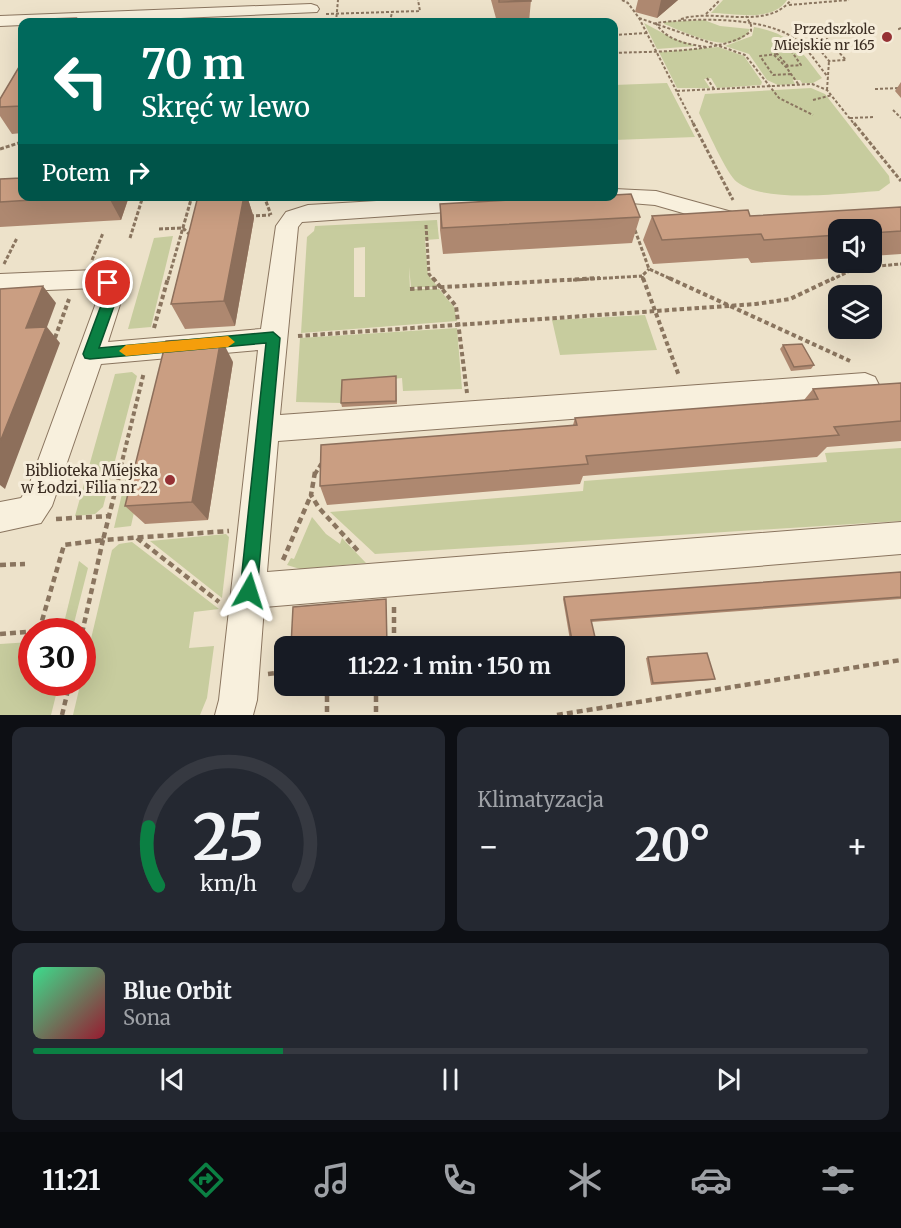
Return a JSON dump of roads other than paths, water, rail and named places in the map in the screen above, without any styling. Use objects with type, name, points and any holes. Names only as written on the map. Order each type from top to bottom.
[{"type":"street","points":[[78,18],[311,9]]},
{"type":"street","points":[[0,21],[18,20]]},
{"type":"street","points":[[618,196],[640,195],[657,198],[708,216],[749,222]]},
{"type":"street","points":[[234,715],[238,700],[273,338],[287,226],[294,217],[308,213],[502,202]]},
{"type":"street","points":[[0,283],[95,279],[108,283],[112,292],[41,496],[15,514]]},
{"type":"street","points":[[90,354],[273,338]]},
{"type":"street","points":[[265,429],[686,397],[862,375]]},
{"type":"street","points":[[248,592],[901,537]]},
{"type":"place","name":"Przedszkole Miejskie nr 165","points":[[887,37]]},
{"type":"place","name":"Biblioteka Miejska w Łodzi, Filia nr 22","points":[[170,480]]}]
